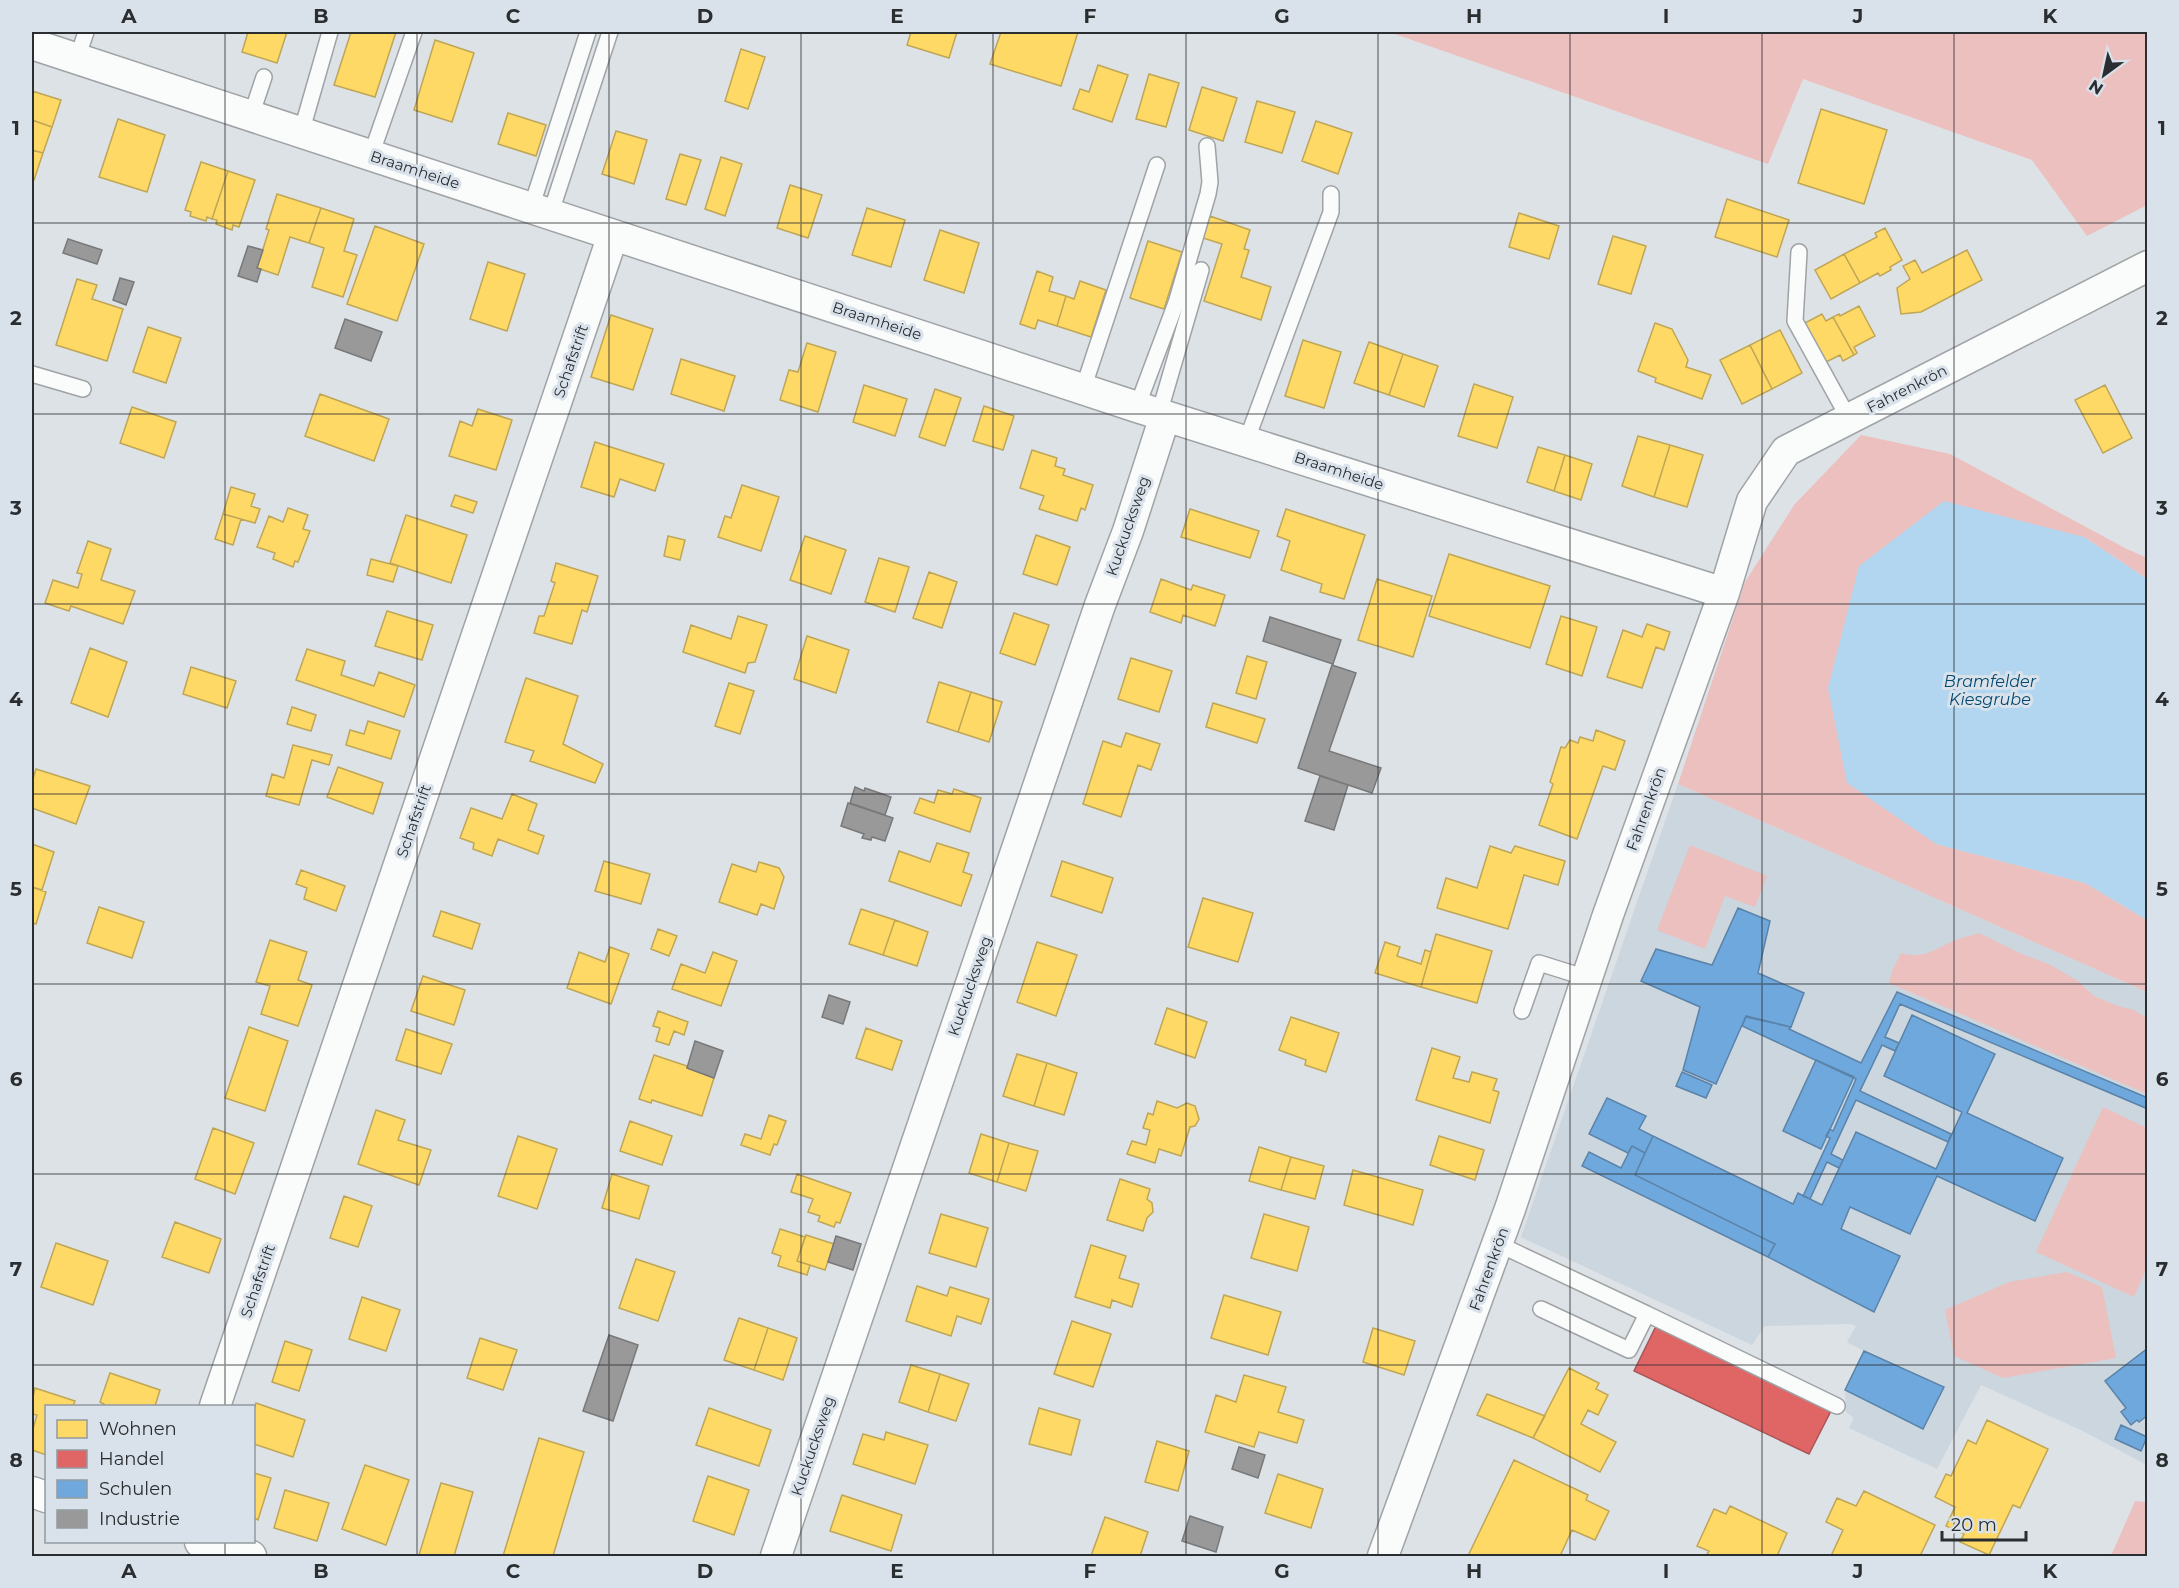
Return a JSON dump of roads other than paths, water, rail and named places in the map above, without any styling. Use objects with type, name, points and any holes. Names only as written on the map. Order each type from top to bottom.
[{"type":"street","name":"Braamheide","points":[[32,45],[1246,442],[1724,593]]},
{"type":"street","name":"Schafstrift","points":[[216,1405],[613,235]]},
{"type":"street","name":"Fahrenkrön","points":[[1383,1557],[1498,1244],[1587,978],[1724,593],[1752,501],[1786,451],[2148,266]]},
{"type":"street","name":"Kuckucksweg","points":[[776,1557],[1154,412]]},
{"type":"street","points":[[203,1543],[251,1557]]},
{"type":"lane","points":[[77,59],[86,32]]},
{"type":"lane","points":[[301,133],[330,32]]},
{"type":"lane","points":[[371,155],[414,32]]},
{"type":"lane","points":[[541,211],[588,32]]},
{"type":"lane","points":[[541,211],[610,32]]},
{"type":"lane","points":[[251,117],[264,77]]},
{"type":"lane","points":[[1154,412],[1176,303],[1208,194],[1207,146]]},
{"type":"lane","points":[[1083,389],[1157,165]]},
{"type":"lane","points":[[1246,442],[1331,212],[1331,195]]},
{"type":"lane","points":[[1798,252],[1795,321],[1849,419]]},
{"type":"lane","points":[[1154,412],[1201,270]]},
{"type":"lane","points":[[32,374],[82,389]]},
{"type":"lane","points":[[1522,1011],[1539,963],[1587,978]]},
{"type":"lane","points":[[1498,1244],[1837,1406]]},
{"type":"lane","points":[[1541,1309],[1629,1350],[1647,1314]]},
{"type":"water","name":"Bramfelder Kiesgrube","points":[[1944,501],[2084,537],[2147,579],[2147,920],[2085,883],[1936,844],[1847,783],[1828,688],[1859,566]]}]
